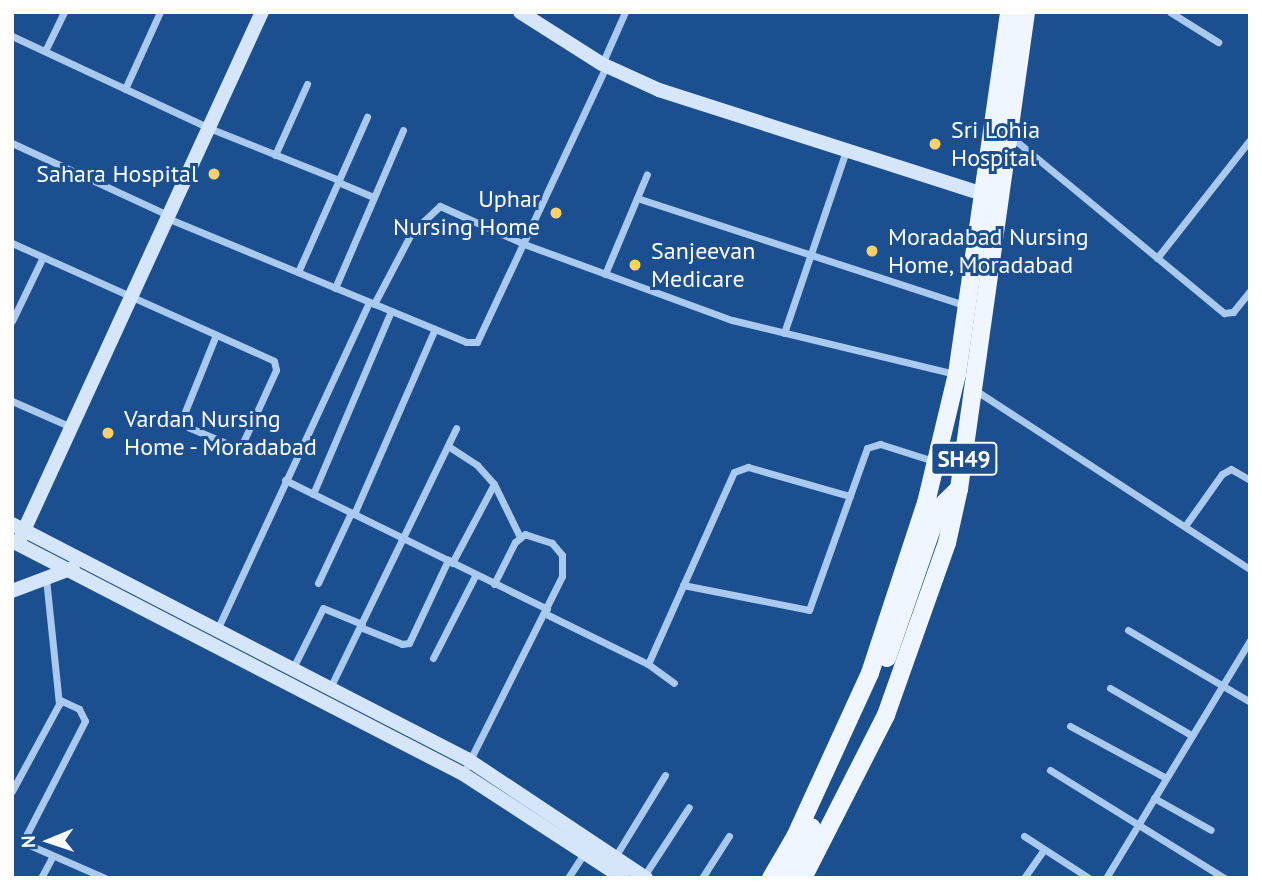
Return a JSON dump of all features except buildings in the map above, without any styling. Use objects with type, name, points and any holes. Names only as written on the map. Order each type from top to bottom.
[{"type":"main road","name":"SH49","points":[[803,878],[886,715],[922,625],[959,489],[974,389],[1009,12]]},
{"type":"main road","name":"SH49","points":[[771,878],[795,837],[870,673],[931,484],[957,374],[967,306],[1009,136],[1026,12]]},
{"type":"main road","points":[[16,535],[71,427],[261,13]]},
{"type":"main road","points":[[524,14],[604,65],[734,117],[993,198]]},
{"type":"main road","name":"SH49","points":[[931,484],[937,515]]},
{"type":"main road","name":"SH49","points":[[788,878],[879,681],[937,515],[959,489]]},
{"type":"main road","points":[[16,535],[83,561],[214,636],[466,767],[645,877]]},
{"type":"main road","points":[[16,535],[68,571],[292,671],[327,695]]},
{"type":"main road","points":[[12,591],[68,571],[83,561]]},
{"type":"main road","points":[[564,829],[585,852],[623,878]]},
{"type":"street","points":[[45,51],[64,12]]},
{"type":"street","points":[[125,89],[160,12]]},
{"type":"street","points":[[12,143],[168,217],[472,343],[481,339],[604,65],[625,12]]},
{"type":"street","points":[[1170,12],[1218,42]]},
{"type":"street","points":[[12,36],[209,128],[374,197]]},
{"type":"street","points":[[275,155],[307,83]]},
{"type":"street","points":[[298,272],[368,117]]},
{"type":"street","points":[[335,288],[403,130]]},
{"type":"street","points":[[1009,136],[1224,313],[1233,312],[1250,292]]},
{"type":"street","points":[[1157,258],[1250,140]]},
{"type":"street","points":[[784,333],[846,151]]},
{"type":"street","points":[[605,274],[646,174]]},
{"type":"street","points":[[636,198],[812,252],[967,306]]},
{"type":"street","points":[[214,636],[285,481],[372,303],[412,232],[436,207],[444,206],[524,244],[733,320],[957,374]]},
{"type":"street","points":[[12,243],[131,299],[271,358],[276,365],[240,449],[188,427],[182,418],[216,335]]},
{"type":"street","points":[[12,320],[43,257]]},
{"type":"street","points":[[313,494],[391,311]]},
{"type":"street","points":[[318,583],[435,329]]},
{"type":"street","points":[[974,389],[1250,569]]},
{"type":"street","points":[[12,401],[71,427]]},
{"type":"street","points":[[327,695],[456,428]]},
{"type":"street","points":[[683,585],[809,610],[864,454],[872,446],[880,444],[962,470]]},
{"type":"street","points":[[448,446],[477,465],[494,484],[520,537]]},
{"type":"street","points":[[648,664],[728,478],[741,468],[850,496]]},
{"type":"street","points":[[1185,526],[1222,474],[1231,470],[1250,480]]},
{"type":"street","points":[[285,481],[495,583],[648,664],[674,683]]},
{"type":"street","points":[[292,671],[323,608],[402,644],[409,643],[450,561],[494,484]]},
{"type":"street","points":[[466,767],[562,576],[562,555],[533,534],[520,537],[495,583]]},
{"type":"street","points":[[433,658],[475,574]]},
{"type":"street","points":[[12,791],[60,700],[46,579]]},
{"type":"street","points":[[1128,630],[1250,702]]},
{"type":"street","points":[[1106,878],[1250,640]]},
{"type":"street","points":[[1110,688],[1191,735]]},
{"type":"street","points":[[60,700],[79,709],[85,721],[26,839],[32,849],[104,878]]},
{"type":"street","points":[[1070,726],[1166,778]]},
{"type":"street","points":[[1050,770],[1224,878]]},
{"type":"street","points":[[615,857],[664,775]]},
{"type":"street","points":[[1154,798],[1211,830]]},
{"type":"street","points":[[645,877],[689,807]]},
{"type":"street","points":[[702,878],[729,836]]},
{"type":"street","points":[[1024,836],[1089,878]]},
{"type":"street","points":[[1024,878],[1045,849]]},
{"type":"street","points":[[568,878],[585,852]]},
{"type":"street","points":[[41,878],[52,857]]},
{"type":"place","name":"Sri Lohia Hospital","points":[[935,144]]},
{"type":"place","name":"Sahara Hospital","points":[[214,174]]},
{"type":"place","name":"Uphar Nursing Home","points":[[556,213]]},
{"type":"place","name":"Moradabad Nursing Home, Moradabad","points":[[872,251]]},
{"type":"place","name":"Sanjeevan Medicare","points":[[635,265]]},
{"type":"place","name":"Vardan Nursing Home - Moradabad","points":[[108,433]]}]
